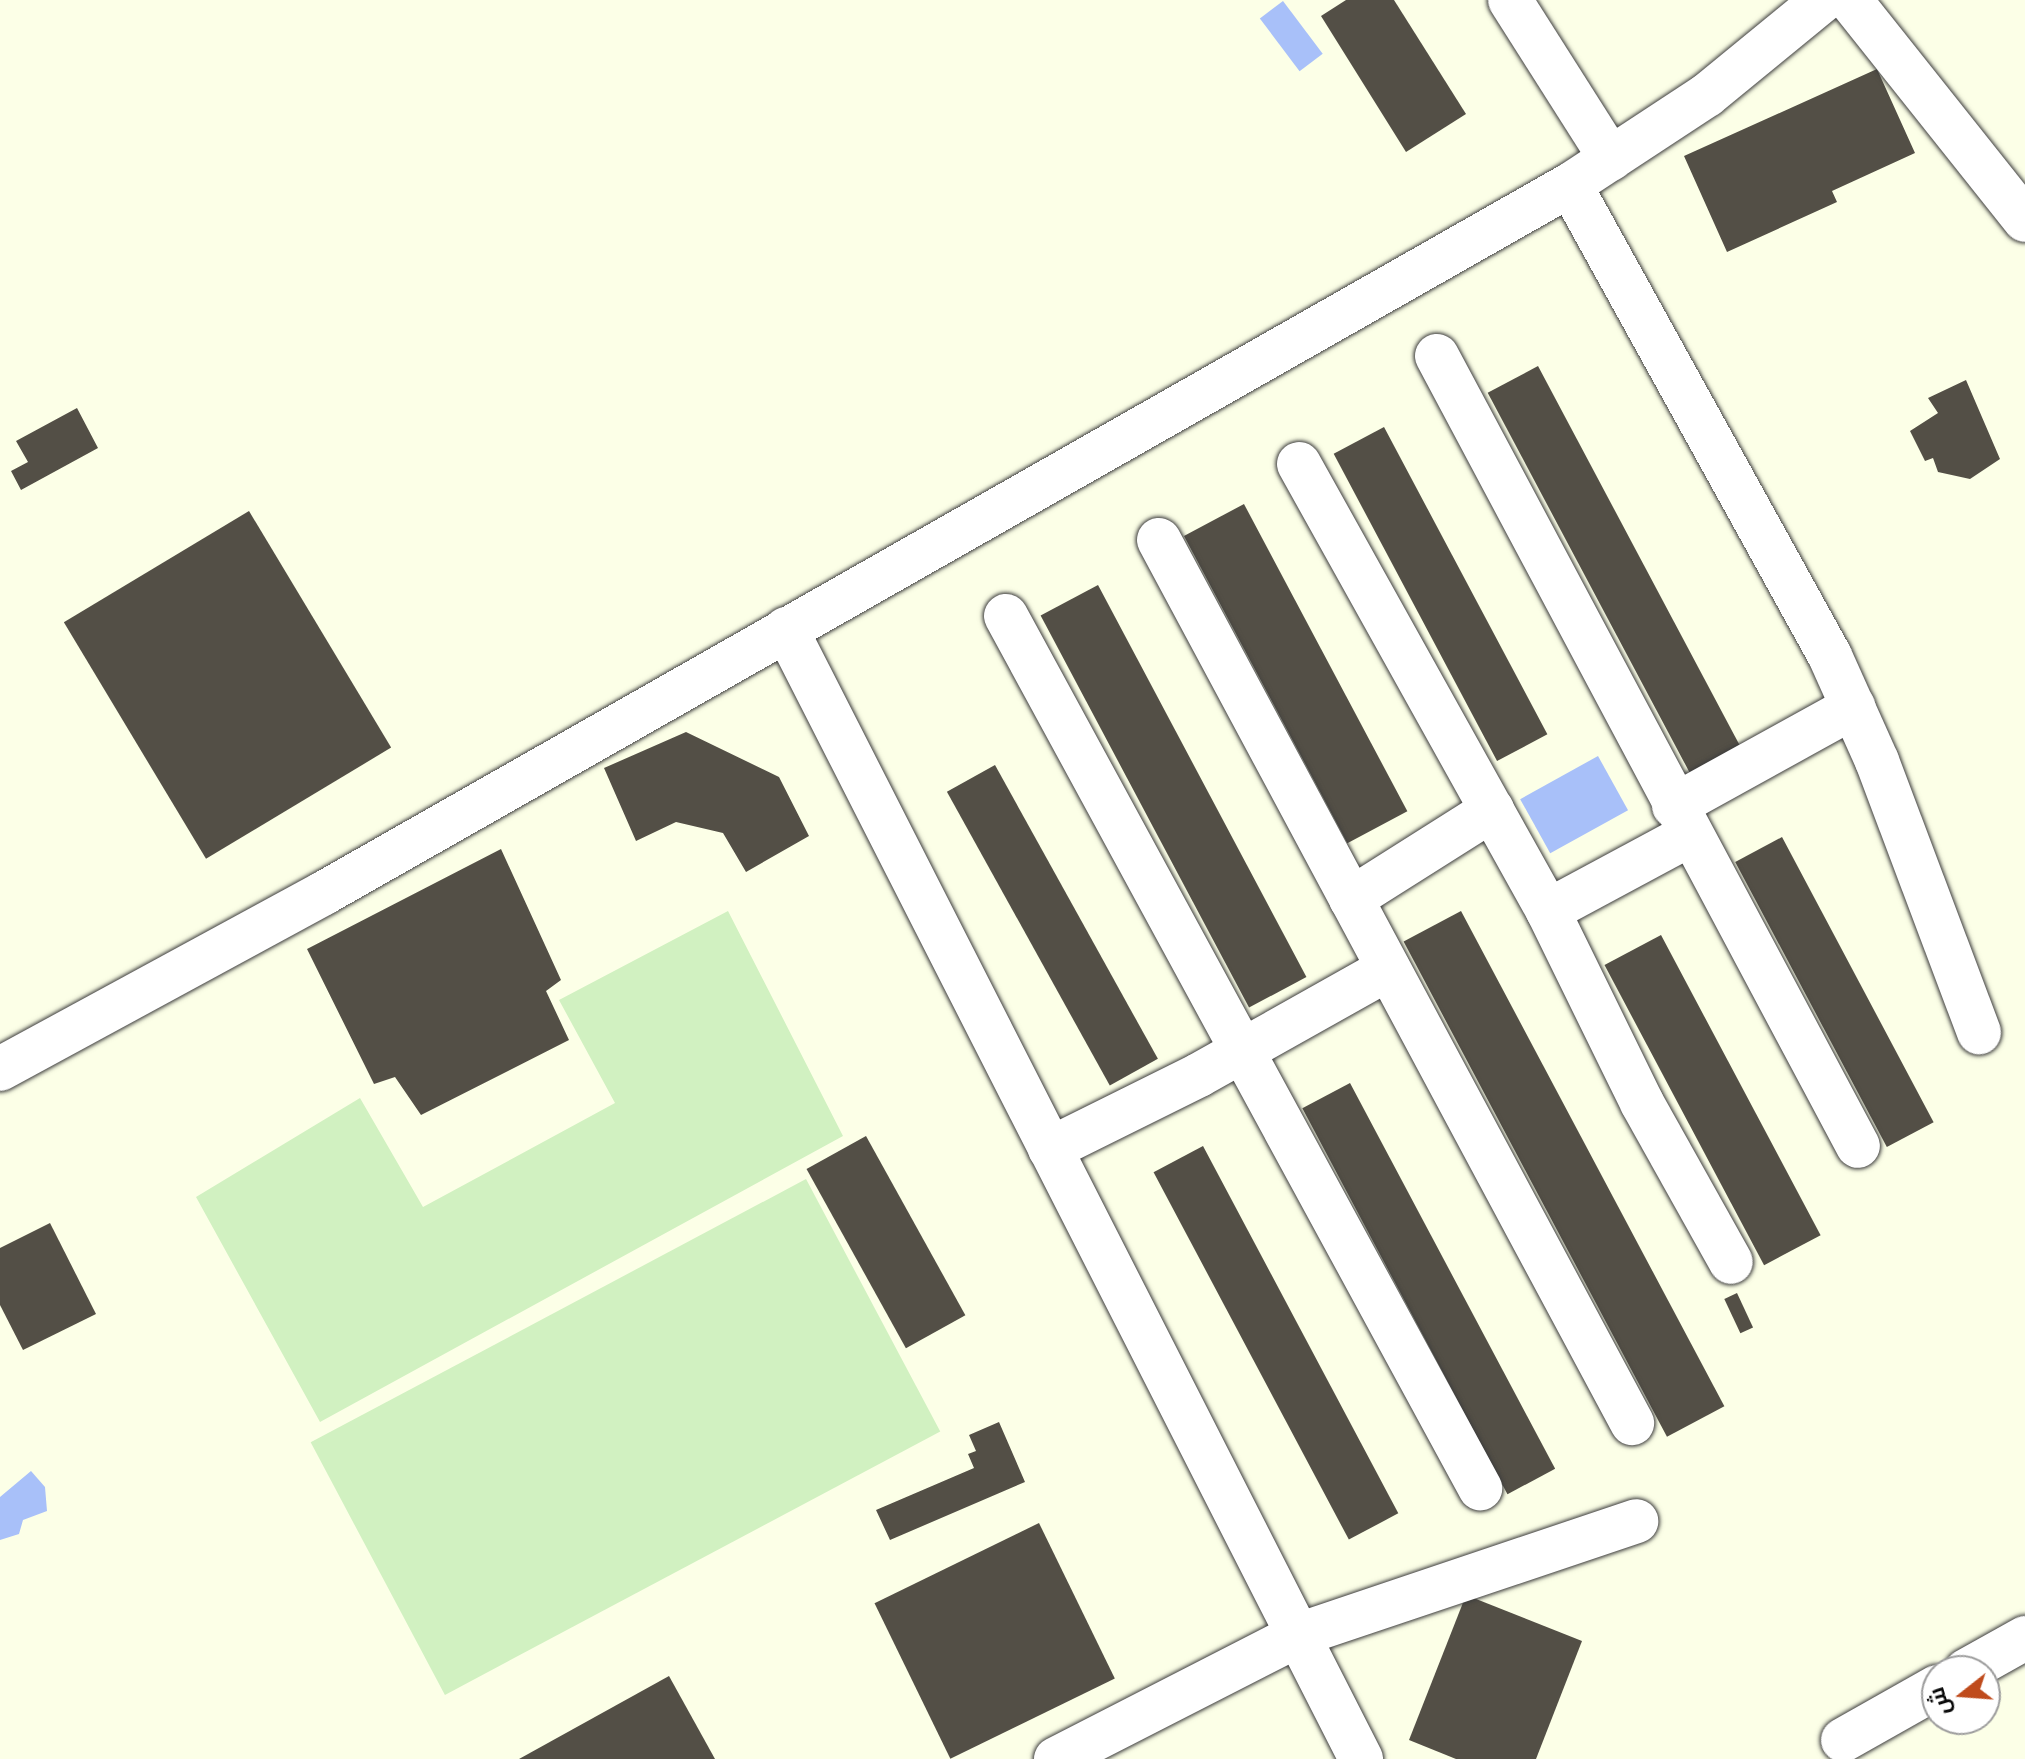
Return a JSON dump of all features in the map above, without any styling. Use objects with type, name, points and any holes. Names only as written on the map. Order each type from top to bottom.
[{"type":"street","points":[[1510,0],[1611,159]]},
{"type":"street","points":[[0,1069],[324,893],[1570,185],[1707,95],[1823,0]]},
{"type":"street","points":[[1850,0],[2025,220]]},
{"type":"street","points":[[1570,185],[1797,590],[1853,707],[1979,1033]]},
{"type":"street","points":[[1437,356],[1858,1146]]},
{"type":"street","points":[[1299,464],[1548,911],[1642,1103],[1731,1262]]},
{"type":"street","points":[[1159,540],[1632,1423]]},
{"type":"street","points":[[1006,616],[1480,1488]]},
{"type":"street","points":[[786,629],[1361,1759]]},
{"type":"street","points":[[1548,911],[1853,707]]},
{"type":"street","points":[[1351,899],[1492,810]]},
{"type":"street","points":[[1050,1149],[1242,1051],[1388,969]]},
{"type":"street","points":[[1056,1759],[1298,1635],[1636,1521]]},
{"type":"street","points":[[1995,1655],[2025,1638]]},
{"type":"street","points":[[1843,1740],[1921,1696]]},
{"type":"green space","points":[[728,911],[843,1136],[320,1422],[196,1197],[360,1098],[423,1207],[615,1103],[559,1000]]},
{"type":"green space","points":[[806,1179],[940,1432],[445,1695],[311,1442]]},
{"type":"water","points":[[1283,1],[1323,54],[1300,71],[1260,18]]},
{"type":"water","points":[[1598,756],[1628,810],[1550,853],[1520,799]]},
{"type":"water","points":[[31,1471],[45,1487],[47,1511],[23,1520],[19,1534],[0,1540],[0,1497]]},
{"type":"building","points":[[1346,0],[1394,0],[1466,114],[1406,152],[1321,16]]},
{"type":"building","points":[[1877,69],[1915,153],[1832,191],[1837,202],[1727,252],[1684,156]]},
{"type":"building","points":[[1538,366],[1741,748],[1691,775],[1488,393]]},
{"type":"building","points":[[1966,380],[2000,459],[1970,479],[1938,472],[1933,458],[1925,461],[1910,431],[1938,413],[1928,398]]},
{"type":"building","points":[[77,408],[98,448],[21,490],[11,471],[28,462],[16,441]]},
{"type":"building","points":[[1384,427],[1547,734],[1497,761],[1334,454]]},
{"type":"building","points":[[1244,504],[1407,811],[1347,843],[1184,536]]},
{"type":"building","points":[[249,511],[391,748],[206,859],[64,622]]},
{"type":"building","points":[[1098,585],[1306,977],[1249,1008],[1041,616]]},
{"type":"building","points":[[686,732],[779,777],[809,836],[746,872],[723,833],[676,822],[636,841],[604,768]]},
{"type":"building","points":[[995,765],[1158,1059],[1110,1086],[947,792]]},
{"type":"building","points":[[1782,837],[1934,1122],[1887,1147],[1735,862]]},
{"type":"building","points":[[501,849],[561,980],[546,991],[569,1040],[421,1115],[395,1077],[374,1084],[307,949]]},
{"type":"building","points":[[1461,911],[1724,1406],[1667,1437],[1404,942]]},
{"type":"building","points":[[1661,935],[1821,1235],[1764,1265],[1604,965]]},
{"type":"building","points":[[1350,1083],[1555,1469],[1507,1494],[1302,1108]]},
{"type":"building","points":[[866,1136],[965,1315],[906,1348],[807,1169]]},
{"type":"building","points":[[1203,1146],[1398,1513],[1349,1540],[1154,1172]]},
{"type":"building","points":[[50,1223],[96,1314],[23,1350],[0,1305],[0,1248]]},
{"type":"building","points":[[1737,1293],[1753,1327],[1740,1333],[1724,1299]]},
{"type":"building","points":[[999,1422],[1025,1482],[890,1540],[876,1510],[974,1468],[968,1454],[976,1451],[969,1435]]},
{"type":"building","points":[[1039,1523],[1115,1678],[950,1759],[875,1603]]},
{"type":"building","points":[[1466,1595],[1582,1641],[1536,1759],[1456,1759],[1409,1740]]},
{"type":"building","points":[[669,1676],[715,1759],[519,1759]]}]
